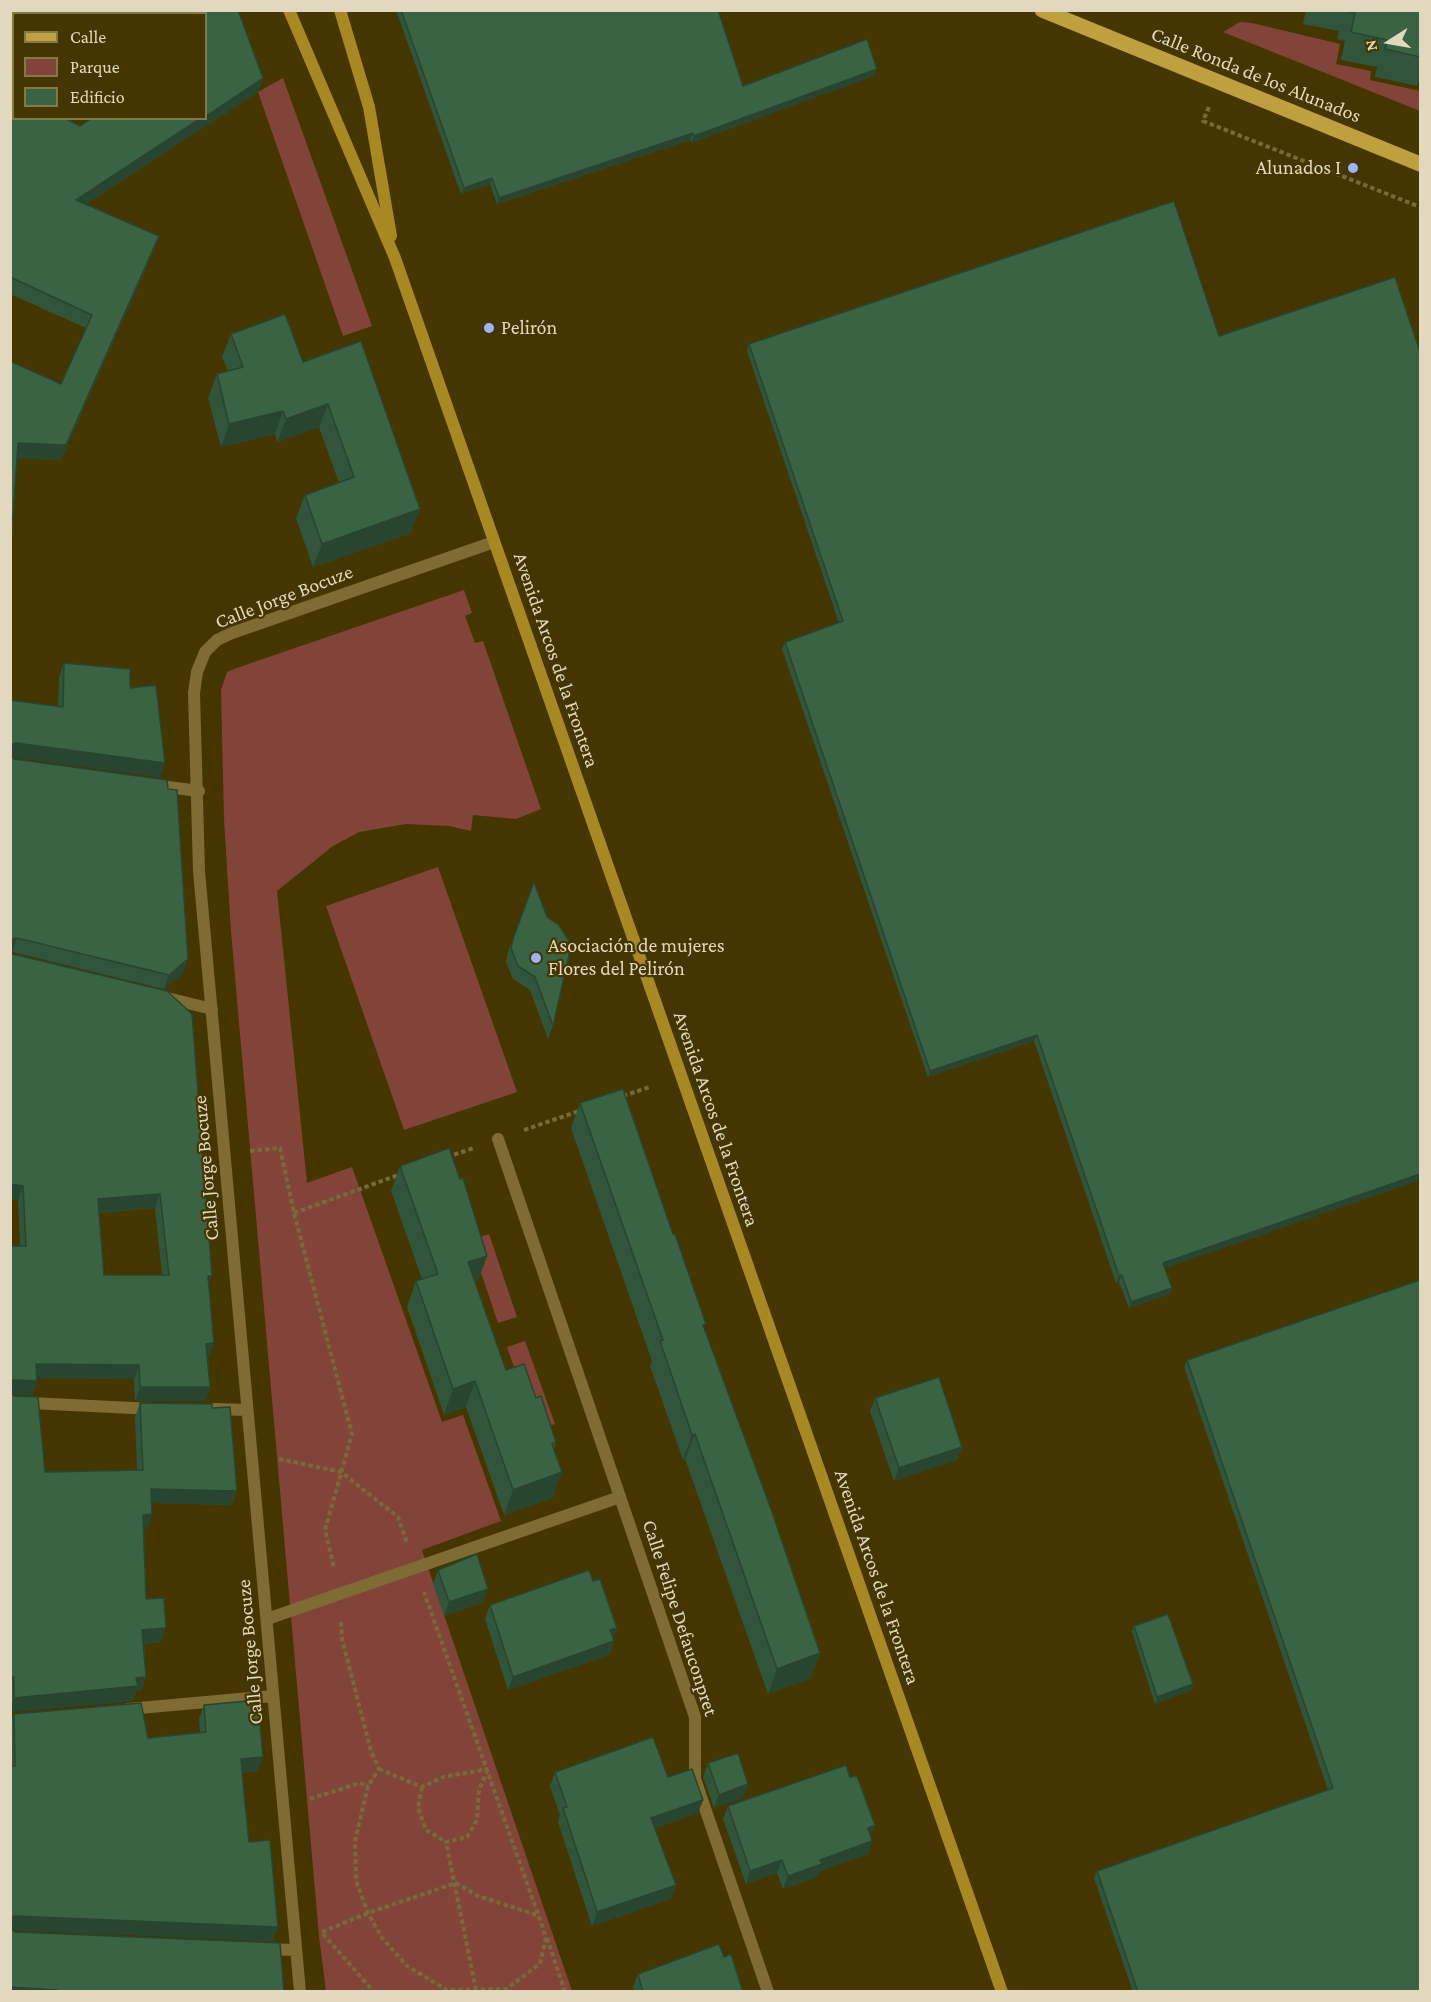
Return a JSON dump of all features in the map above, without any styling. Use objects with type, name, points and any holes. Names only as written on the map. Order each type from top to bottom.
[{"type":"main road","name":"Avenida Arcos de la Frontera","points":[[289,10],[394,258],[1002,1992]]},
{"type":"main road","name":"Avenida Arcos de la Frontera","points":[[340,10],[369,107],[394,258]]},
{"type":"main road","name":"Calle Ronda de los Alunados","points":[[1042,10],[1420,164]]},
{"type":"street","name":"Calle Jorge Bocuze","points":[[300,1992],[199,870],[195,693],[197,672],[205,651],[217,640],[494,542]]},
{"type":"street","points":[[141,783],[198,791]]},
{"type":"street","points":[[153,995],[212,1009]]},
{"type":"street","name":"Calle Felipe Defauconpret","points":[[498,1139],[695,1717],[695,1779],[768,1992]]},
{"type":"street","points":[[10,1402],[169,1409]]},
{"type":"street","points":[[202,1410],[247,1410]]},
{"type":"street","points":[[267,1619],[620,1497]]},
{"type":"street","points":[[118,1710],[273,1696]]},
{"type":"street","points":[[249,1948],[296,1950]]},
{"type":"path","points":[[1210,104],[1203,121],[1420,207]]},
{"type":"path","points":[[224,1153],[280,1148],[294,1213],[352,1434],[325,1530],[340,1594],[342,1639],[371,1751],[379,1770],[422,1787],[443,1777],[489,1769]]},
{"type":"path","points":[[252,1453],[341,1472],[398,1517],[489,1769],[565,1992]]},
{"type":"path","points":[[422,1787],[418,1808],[426,1830],[446,1842],[467,1837],[477,1820],[479,1790],[489,1769]]},
{"type":"path","points":[[379,1770],[368,1786],[355,1841],[356,1881],[368,1913],[382,1938],[407,1966],[447,1991],[507,1990],[540,1964],[546,1937]]},
{"type":"path","points":[[282,1802],[318,1798],[360,1783],[368,1786]]},
{"type":"path","points":[[446,1842],[476,1990]]},
{"type":"path","points":[[294,1931],[322,1932],[368,1913],[456,1883],[478,1896],[537,1915]]},
{"type":"path","points":[[322,1932],[375,1992]]},
{"type":"green space","points":[[1240,22],[1340,44],[1336,64],[1371,71],[1370,80],[1420,91],[1420,111],[1223,32]]},
{"type":"green space","points":[[283,78],[372,326],[343,336],[258,92]]},
{"type":"green space","points":[[464,590],[472,613],[465,616],[475,643],[483,641],[541,809],[516,819],[473,815],[471,831],[449,826],[406,824],[359,832],[333,846],[277,891],[307,1183],[352,1167],[442,1422],[463,1415],[501,1521],[422,1550],[572,1991],[326,1991],[319,1936],[231,931],[224,819],[221,690],[227,672],[234,669]]},
{"type":"green space","points":[[438,867],[517,1092],[404,1130],[326,906]]},
{"type":"green space","points":[[489,1234],[517,1317],[498,1323],[470,1240]]},
{"type":"green space","points":[[525,1341],[555,1424],[536,1430],[507,1347]]},
{"type":"building","points":[[10,10],[94,10],[92,12],[12,12],[12,120],[68,120],[80,126],[89,120],[198,120],[76,200],[159,236],[66,445],[18,443],[10,559],[10,361],[61,384],[92,315],[10,277]]},
{"type":"building","points":[[137,10],[238,10],[263,78],[207,115],[207,12],[138,12]]},
{"type":"building","points":[[401,10],[718,10],[743,86],[867,39],[877,69],[694,136],[693,133],[499,198],[492,178],[464,188]]},
{"type":"building","points":[[1347,10],[1420,10],[1420,57],[1385,49],[1387,40],[1351,32],[1355,13]]},
{"type":"building","points":[[1174,201],[1219,336],[1395,277],[1420,352],[1420,1174],[1163,1263],[1172,1288],[1131,1302],[1122,1275],[1119,1276],[1037,1035],[930,1071],[785,642],[843,621],[749,344]]},
{"type":"building","points":[[285,314],[303,362],[361,341],[420,509],[322,544],[305,495],[354,477],[328,404],[286,419],[283,411],[229,424],[217,374],[243,367],[231,334]]},
{"type":"building","points":[[64,663],[130,669],[130,688],[156,685],[165,763],[16,743],[10,745],[10,700],[63,707]]},
{"type":"building","points":[[10,755],[14,759],[167,780],[168,789],[177,790],[188,959],[169,975],[17,938],[10,940]]},
{"type":"building","points":[[534,882],[547,917],[559,925],[569,941],[570,951],[553,1026],[535,977],[518,966],[511,948]]},
{"type":"building","points":[[10,951],[13,954],[167,991],[192,1014],[212,1276],[208,1276],[214,1343],[206,1344],[210,1387],[140,1387],[139,1365],[36,1364],[37,1381],[12,1380],[10,1383],[10,1246],[26,1246],[23,1186],[10,1184]],"holes":[[[160,1194],[169,1275],[104,1275],[98,1199]]]},
{"type":"building","points":[[623,1089],[706,1324],[703,1325],[771,1509],[820,1653],[777,1669],[695,1434],[692,1435],[660,1341],[663,1340],[580,1103]]},
{"type":"building","points":[[449,1148],[460,1179],[463,1178],[487,1256],[468,1262],[506,1370],[524,1364],[536,1398],[541,1396],[556,1442],[552,1444],[562,1472],[513,1490],[475,1381],[453,1389],[416,1281],[438,1274],[400,1166]]},
{"type":"building","points":[[1420,1280],[1420,1992],[1138,1992],[1097,1871],[1333,1788],[1187,1360]]},
{"type":"building","points":[[939,1377],[962,1447],[899,1468],[875,1398]]},
{"type":"building","points":[[10,1392],[14,1396],[38,1397],[45,1472],[143,1470],[140,1403],[212,1404],[212,1408],[230,1407],[237,1491],[151,1489],[152,1514],[143,1515],[146,1599],[164,1598],[166,1628],[142,1630],[146,1677],[136,1678],[138,1686],[14,1698],[14,1677],[10,1677]]},
{"type":"building","points":[[477,1554],[488,1589],[449,1602],[438,1570]]},
{"type":"building","points":[[589,1570],[593,1581],[600,1579],[617,1628],[610,1630],[614,1641],[513,1677],[490,1605]]},
{"type":"building","points":[[1168,1614],[1193,1684],[1157,1697],[1134,1626]]},
{"type":"building","points":[[258,1700],[263,1757],[241,1759],[249,1842],[270,1840],[278,1927],[15,1916],[10,1918],[10,1766],[15,1766],[14,1714],[141,1703],[148,1738],[206,1732],[204,1705]]},
{"type":"building","points":[[653,1737],[668,1777],[692,1769],[703,1800],[651,1818],[676,1885],[597,1912],[563,1808],[567,1807],[555,1772]]},
{"type":"building","points":[[738,1753],[748,1784],[719,1795],[708,1763]]},
{"type":"building","points":[[846,1765],[850,1777],[857,1776],[875,1825],[868,1828],[872,1841],[820,1860],[822,1864],[788,1876],[782,1860],[750,1871],[728,1806]]},
{"type":"building","points":[[10,1928],[15,1932],[280,1943],[284,1992],[57,1992],[57,1990],[10,1987]]},
{"type":"building","points":[[719,1944],[724,1957],[731,1954],[743,1992],[643,1992],[638,1974]]},
{"type":"place","name":"Alunados I","points":[[1353,168]]},
{"type":"place","name":"Pelirón","points":[[489,328]]},
{"type":"place","name":"Asociación de mujeres Flores del Pelirón","points":[[536,958]]}]
